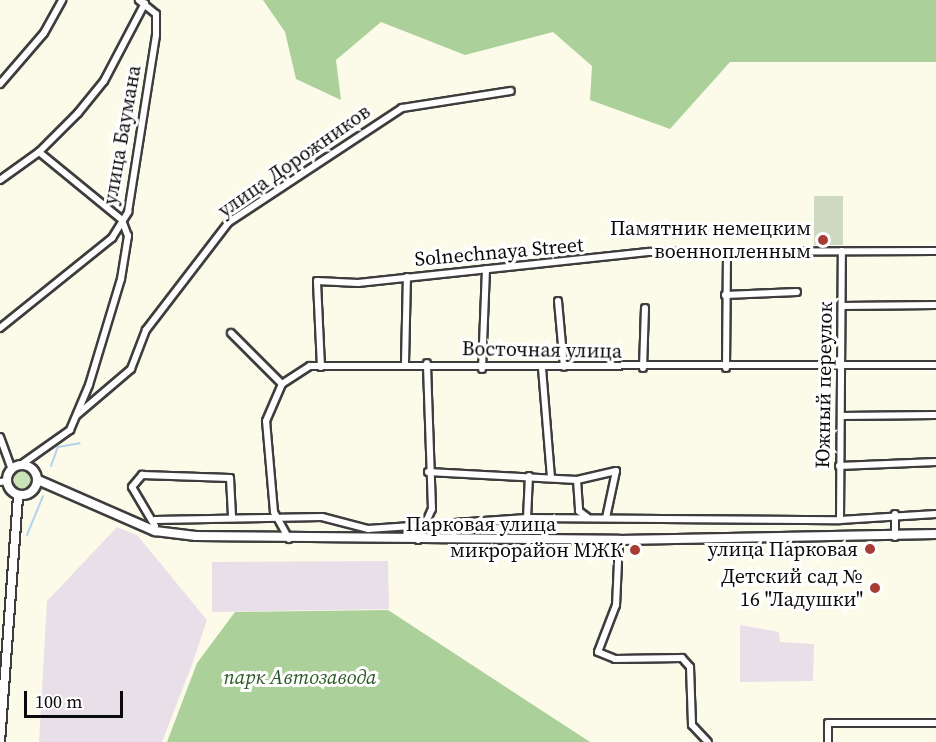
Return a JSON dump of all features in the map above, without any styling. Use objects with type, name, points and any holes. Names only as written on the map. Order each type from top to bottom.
[{"type":"street","points":[[0,84],[44,33],[62,0]]},
{"type":"street","points":[[0,180],[39,152],[104,81],[142,1]]},
{"type":"street","name":"улица Баумана","points":[[0,328],[62,283],[112,238],[122,220],[145,124],[156,35],[156,14],[142,1]]},
{"type":"street","name":"улица Дорожников","points":[[77,415],[130,369],[146,330],[230,222],[402,108],[511,91]]},
{"type":"street","points":[[18,495],[3,482],[11,468],[53,446],[77,415],[121,279],[128,236],[122,220],[39,152]]},
{"type":"street","name":"Южный переулок","points":[[840,520],[842,251]]},
{"type":"street","name":"Solnechnaya Street","points":[[321,367],[317,281],[407,277],[650,252],[727,255],[936,251]]},
{"type":"street","points":[[726,368],[727,255]]},
{"type":"street","points":[[482,369],[486,269]]},
{"type":"street","points":[[405,363],[407,277]]},
{"type":"street","points":[[725,295],[797,292]]},
{"type":"street","points":[[558,301],[564,368]]},
{"type":"street","points":[[842,306],[936,305]]},
{"type":"street","points":[[643,368],[645,308]]},
{"type":"street","points":[[231,333],[282,384],[266,421],[278,516],[289,539]]},
{"type":"street","name":"Восточная улица","points":[[282,384],[300,369],[405,363],[482,369],[936,365]]},
{"type":"street","points":[[417,541],[429,522],[427,363]]},
{"type":"street","points":[[542,369],[551,477]]},
{"type":"street","points":[[842,416],[936,415]]},
{"type":"street","points":[[0,437],[11,468]]},
{"type":"street","points":[[839,466],[936,462]]},
{"type":"street","points":[[18,495],[32,492],[38,480],[31,467],[22,464]]},
{"type":"street","points":[[428,472],[577,480],[616,471],[606,518]]},
{"type":"street","points":[[232,516],[230,478],[142,475],[132,487],[155,523],[232,516],[278,516],[385,529],[429,522],[527,518],[840,520],[895,514],[936,514]]},
{"type":"street","points":[[527,518],[529,476]]},
{"type":"street","name":"Парковая улица","points":[[38,480],[155,531],[289,539],[417,541],[895,538],[936,534]]},
{"type":"street","points":[[577,480],[579,511],[587,517]]},
{"type":"street","points":[[0,742],[18,495]]},
{"type":"street","points":[[895,514],[895,538]]},
{"type":"street","points":[[385,529],[388,540]]},
{"type":"street","points":[[619,540],[616,604],[598,652],[615,659],[682,658],[690,667],[692,725],[708,742]]},
{"type":"street","points":[[828,742],[828,723],[936,723]]},
{"type":"shaded area","points":[[117,527],[137,535],[207,620],[193,662],[162,742],[39,742],[47,601]]},
{"type":"shaded area","points":[[388,561],[389,609],[212,612],[212,562]]},
{"type":"shaded area","points":[[740,625],[779,632],[780,642],[814,644],[813,681],[740,682]]},
{"type":"green space","points":[[263,0],[936,0],[936,62],[730,62],[670,129],[590,100],[592,66],[553,32],[465,55],[381,22],[336,60],[341,100],[296,79],[285,32]]},
{"type":"green space","points":[[814,196],[843,196],[843,245],[814,245]]},
{"type":"green space","points":[[23,471],[29,474],[32,480],[29,486],[23,489],[17,486],[14,480],[17,474]]},
{"type":"green space","name":"парк Автозавода","points":[[388,610],[590,742],[167,742],[197,663],[235,612]]},
{"type":"waterway","points":[[51,466],[58,447],[80,443]]},
{"type":"waterway","points":[[27,535],[43,496]]},
{"type":"place","name":"Памятник немецким военнопленным","points":[[823,240]]},
{"type":"place","name":"улица Парковая","points":[[870,549]]},
{"type":"place","name":"микрорайон МЖК","points":[[635,550]]},
{"type":"place","name":"Детский сад № 16 \"Ладушки\"","points":[[875,588]]}]
